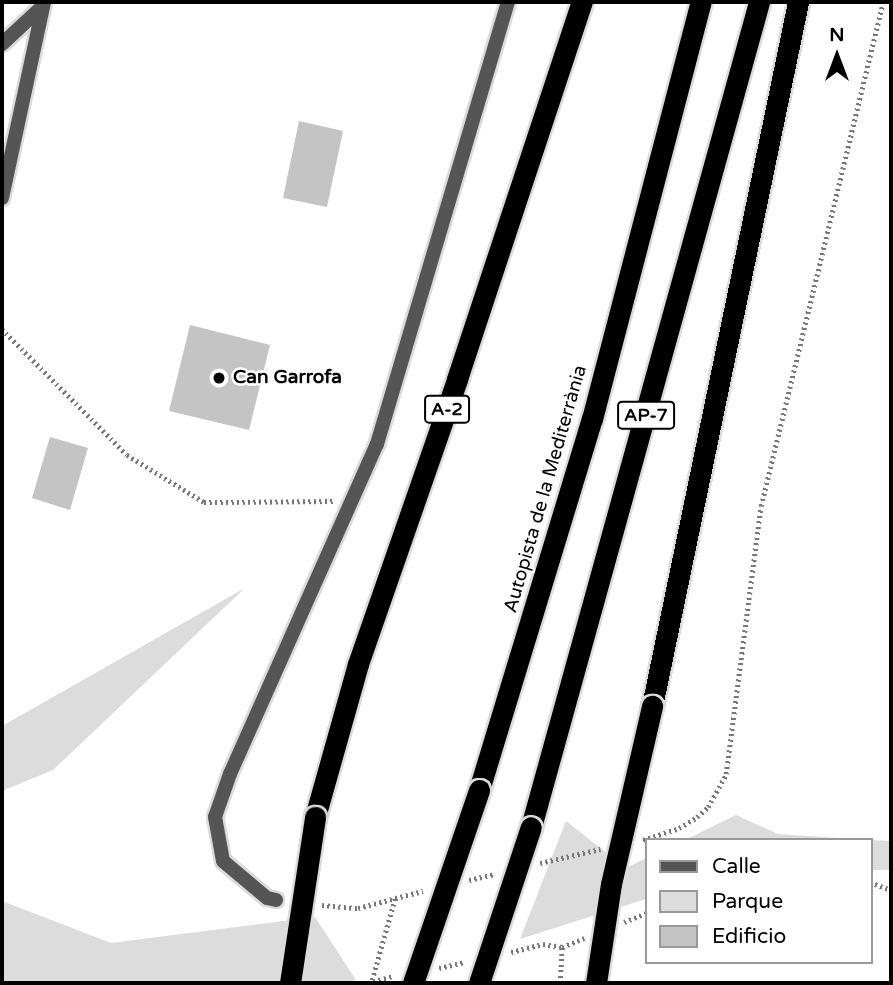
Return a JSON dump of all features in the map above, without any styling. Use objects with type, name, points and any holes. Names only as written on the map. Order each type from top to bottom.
[{"type":"highway","name":"A-2","points":[[290,983],[315,817],[358,664],[457,379],[582,2]]},
{"type":"highway","name":"Autopista de la Mediterrània","points":[[413,983],[480,790],[592,419],[701,2]]},
{"type":"highway","name":"AP-7","points":[[479,983],[531,827],[759,2]]},
{"type":"highway","points":[[596,983],[611,884],[652,706],[798,2]]},
{"type":"street","points":[[276,900],[267,898],[223,861],[215,817],[230,774],[377,444],[508,2]]},
{"type":"street","points":[[2,44],[44,4]]},
{"type":"street","points":[[2,198],[44,4]]},
{"type":"path","points":[[2,330],[127,455],[204,502],[325,503],[354,496]]},
{"type":"path","points":[[872,883],[891,890]]},
{"type":"path","points":[[368,983],[373,980],[395,898]]},
{"type":"path","points":[[560,983],[562,947]]},
{"type":"green space","points":[[245,588],[53,770],[2,791],[2,726]]},
{"type":"green space","points":[[736,815],[778,834],[838,838],[689,838]]},
{"type":"green space","points":[[566,821],[626,868],[644,859],[644,900],[520,939]]},
{"type":"green space","points":[[872,840],[891,841],[891,870],[872,870]]},
{"type":"green space","points":[[2,901],[111,943],[315,917],[356,980],[341,983],[2,983]]},
{"type":"building","points":[[299,121],[343,131],[327,207],[283,198]]},
{"type":"building","name":"Can Garrofa","points":[[190,325],[270,345],[249,430],[169,411]]},
{"type":"building","points":[[50,437],[88,448],[70,510],[32,498]]},
{"type":"place","name":"Can Garrofa","points":[[219,378]]}]
